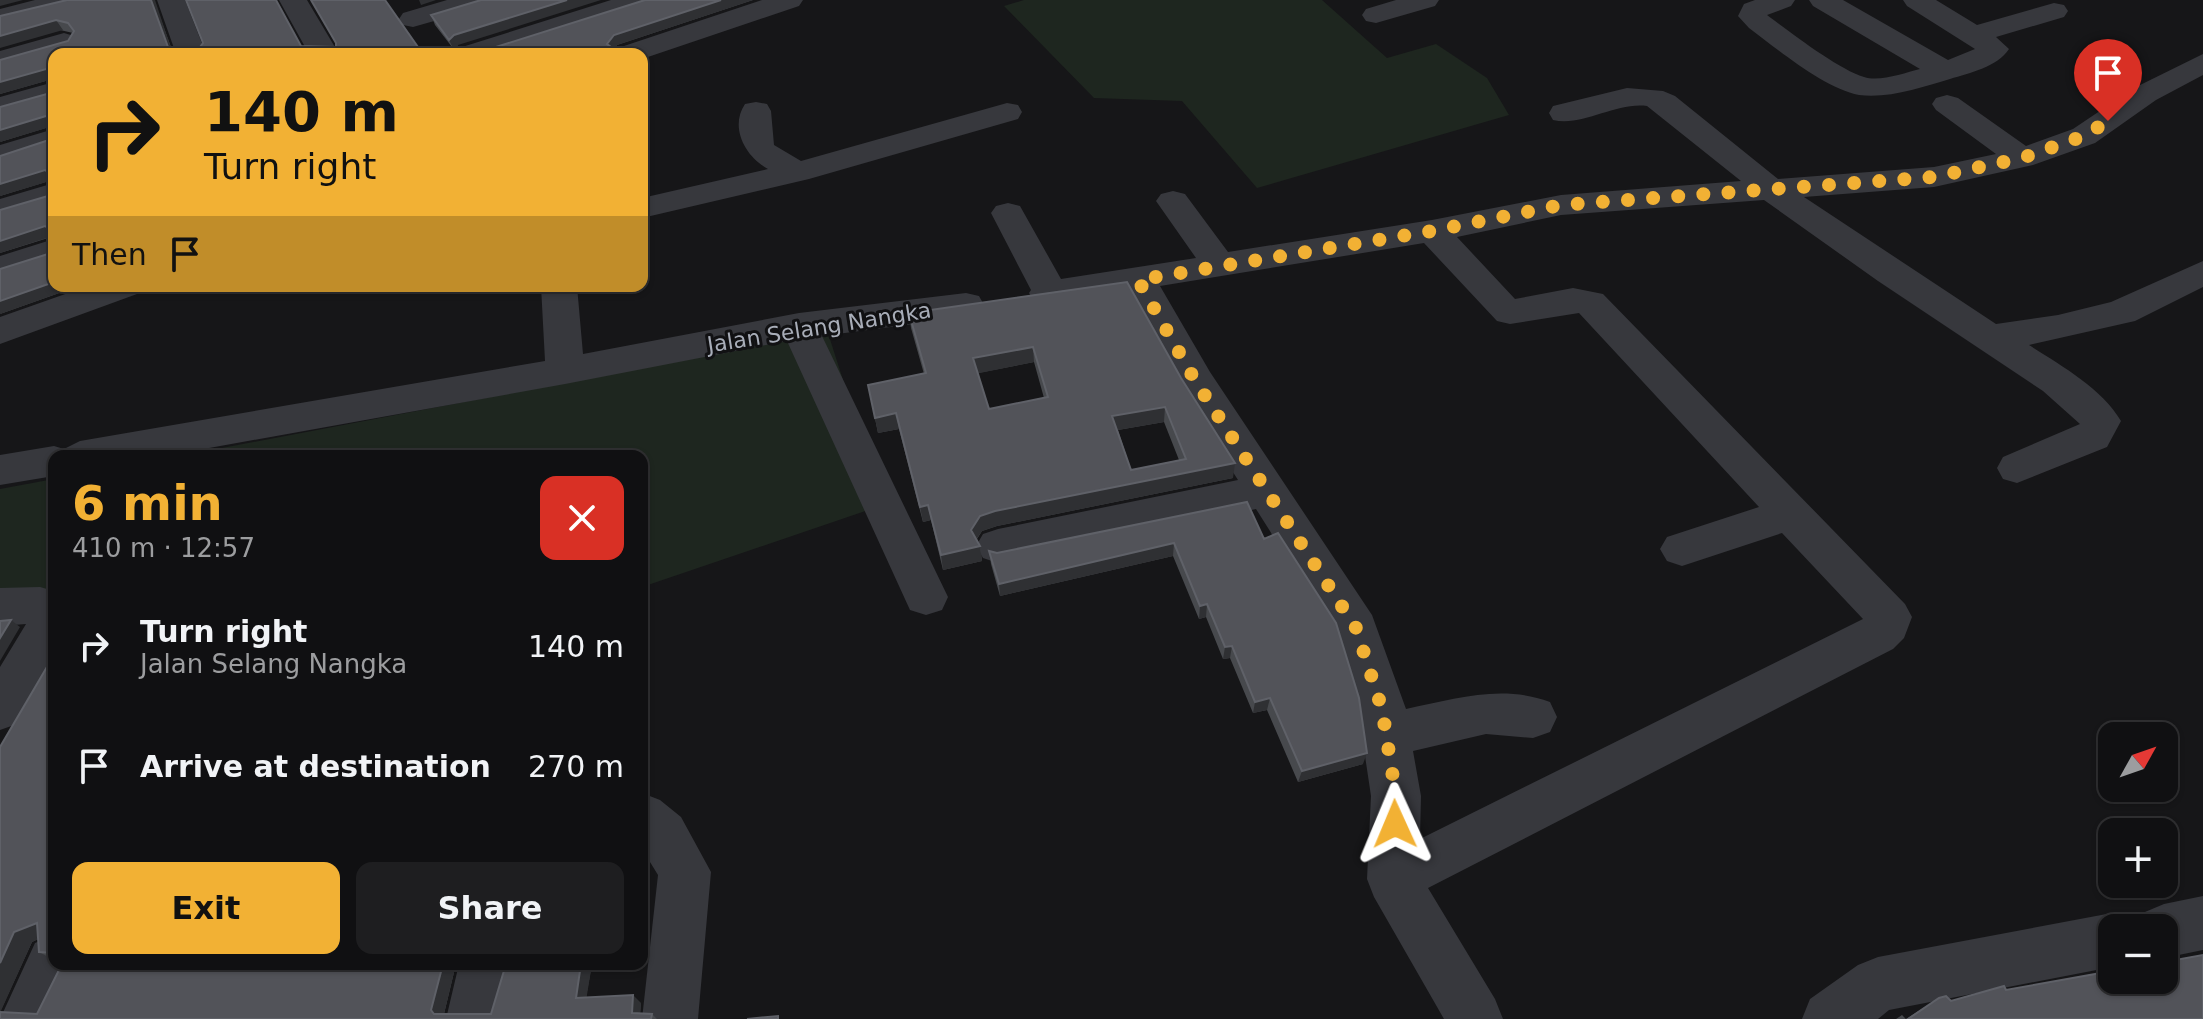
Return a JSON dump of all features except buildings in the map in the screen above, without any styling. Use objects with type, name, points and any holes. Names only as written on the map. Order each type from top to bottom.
[{"type":"street","points":[[171,0],[189,48]]},
{"type":"street","points":[[430,42],[406,10],[477,0]]},
{"type":"street","points":[[488,48],[639,0]]},
{"type":"street","points":[[646,48],[789,0]]},
{"type":"street","points":[[1376,15],[1425,0]]},
{"type":"street","points":[[1781,0],[1754,10],[1752,16],[1841,78],[1861,87],[1912,79],[1989,55],[1995,49],[1917,0]]},
{"type":"street","points":[[1823,0],[1943,70]]},
{"type":"street","points":[[0,18],[56,1],[66,48]]},
{"type":"street","points":[[299,1],[321,48]]},
{"type":"street","points":[[1974,35],[2054,11]]},
{"type":"street","points":[[0,60],[48,51]]},
{"type":"street","name":"Jalan Selang Nangka","points":[[114,450],[565,371],[799,326],[1138,280],[1432,231],[1561,205],[1934,177],[2022,158],[2084,136],[2145,94],[2203,63]]},
{"type":"street","points":[[0,107],[48,93]]},
{"type":"street","points":[[1564,113],[1617,100],[1656,98],[1772,190],[1890,273],[2057,381],[2101,421],[2093,437],[2017,468]]},
{"type":"street","points":[[1947,104],[2022,158]]},
{"type":"street","points":[[756,111],[754,138],[757,146],[798,172]]},
{"type":"street","points":[[648,207],[798,172],[1007,112]]},
{"type":"street","points":[[0,155],[48,140]]},
{"type":"street","points":[[0,210],[48,195]]},
{"type":"street","points":[[1173,201],[1219,265]]},
{"type":"street","points":[[1008,213],[1026,297]]},
{"type":"street","points":[[1393,879],[1877,635],[1888,625],[1889,617],[1590,303],[1573,300],[1510,312],[1432,231]]},
{"type":"street","points":[[0,268],[48,252]]},
{"type":"street","points":[[1989,338],[2058,328],[2122,312],[2203,273]]},
{"type":"street","points":[[1138,280],[1196,382],[1356,628],[1382,709],[1396,796],[1393,879],[1475,1019]]},
{"type":"street","points":[[0,331],[107,292]]},
{"type":"street","points":[[559,292],[565,371]]},
{"type":"street","points":[[799,326],[926,597]]},
{"type":"street","points":[[0,470],[48,462]]},
{"type":"street","points":[[998,546],[1265,491]]},
{"type":"street","points":[[1682,549],[1791,513]]},
{"type":"street","points":[[0,607],[40,605],[48,611]]},
{"type":"street","points":[[0,709],[48,628]]},
{"type":"street","points":[[1387,735],[1486,713],[1533,717]]},
{"type":"street","points":[[648,822],[663,834],[685,872],[670,1019]]},
{"type":"street","points":[[2178,928],[2203,923]]},
{"type":"street","points":[[1830,1019],[1878,985],[2098,943]]},
{"type":"street","points":[[27,1019],[50,970]]},
{"type":"street","points":[[474,1019],[485,970]]},
{"type":"shaded area","points":[[1024,0],[1322,0],[1387,58],[1436,44],[1487,78],[1509,115],[1257,188],[1182,101],[1094,98],[1004,6]]},
{"type":"shaded area","points":[[828,333],[883,505],[648,585],[648,450],[212,450]]},
{"type":"shaded area","points":[[48,480],[48,594],[0,601],[0,489]]},
{"type":"route","points":[[1395,824],[1396,796],[1382,709],[1356,628],[1196,382],[1138,280],[1432,231],[1561,205],[1860,185],[1934,177],[2022,158],[2084,136],[2108,121]]}]
